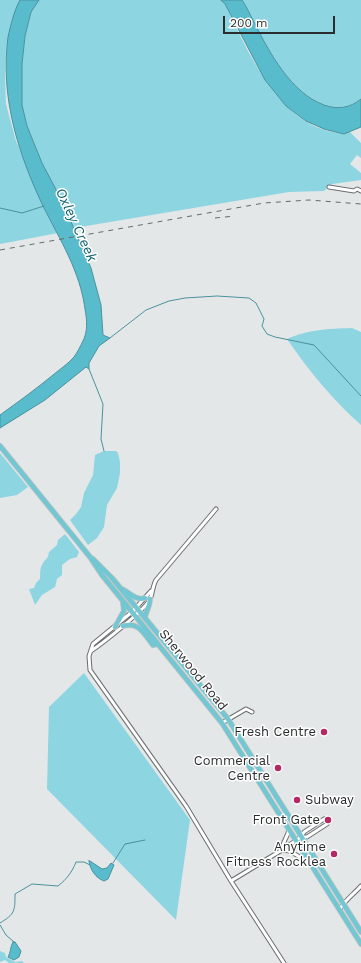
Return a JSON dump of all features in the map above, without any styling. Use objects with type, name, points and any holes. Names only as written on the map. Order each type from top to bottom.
[{"type":"main road","name":"Sherwood Road","points":[[0,446],[90,557],[102,575],[133,614],[222,723],[361,944]]},
{"type":"main road","name":"Sherwood Road","points":[[90,557],[103,568],[204,688],[228,719],[361,932]]},
{"type":"main road","points":[[120,588],[134,597],[148,599],[150,604],[145,613],[145,618]]},
{"type":"main road","points":[[114,627],[124,611],[123,601]]},
{"type":"main road","points":[[123,626],[131,624],[138,627],[153,645],[158,644]]},
{"type":"street","points":[[329,187],[354,191],[357,189],[361,191]]},
{"type":"street","points":[[216,509],[163,571],[153,585],[148,599],[138,610],[93,644],[89,656],[89,664],[94,676],[186,806],[231,881],[284,963]]},
{"type":"street","points":[[91,651],[123,626],[133,614]]},
{"type":"street","points":[[222,723],[246,709],[252,712]]},
{"type":"street","points":[[231,881],[282,850],[301,837],[304,832],[324,819]]},
{"type":"street","points":[[301,837],[307,837],[327,824]]},
{"type":"street","points":[[282,850],[282,844],[288,834],[289,828]]},
{"type":"street","points":[[282,850],[290,851],[311,863]]},
{"type":"street","points":[[340,909],[343,903],[361,886]]},
{"type":"shaded area","points":[[0,0],[20,0],[6,48],[6,104],[16,141],[44,207],[58,233],[0,244]]},
{"type":"shaded area","points":[[20,0],[39,0],[31,12],[25,36],[22,64],[22,105],[27,126],[42,163],[62,201],[91,268],[101,305],[103,335],[110,338],[99,346],[89,363],[89,369],[86,367],[45,400],[0,428],[0,415],[74,357],[85,337],[87,325],[86,313],[79,282],[34,186],[13,124],[9,103],[6,59],[9,32],[14,13]]},
{"type":"shaded area","points":[[39,0],[221,0],[225,4],[253,60],[278,96],[293,111],[310,123],[328,131],[341,133],[349,131],[361,143],[361,158],[357,155],[350,164],[361,173],[361,180],[332,184],[324,191],[289,192],[74,228],[42,163],[27,126],[22,105],[22,64],[25,36],[31,12]]},
{"type":"shaded area","points":[[221,0],[242,0],[282,70],[301,91],[312,99],[324,105],[339,108],[353,104],[361,99],[361,127],[344,134],[324,129],[306,121],[286,106],[265,80],[225,4]]},
{"type":"shaded area","points":[[242,0],[361,0],[361,99],[353,104],[339,108],[324,105],[301,91],[282,70],[274,58]]},
{"type":"shaded area","points":[[352,328],[361,332],[361,425],[321,384],[287,339],[311,331]]},
{"type":"shaded area","points":[[104,451],[116,451],[118,453],[120,473],[117,488],[107,505],[104,527],[97,538],[88,545],[70,520],[81,507],[84,493],[93,475],[95,455]]},
{"type":"shaded area","points":[[0,453],[28,487],[17,495],[0,498]]},
{"type":"shaded area","points":[[65,534],[79,552],[77,557],[70,559],[62,565],[62,575],[57,579],[55,587],[42,595],[35,605],[29,589],[34,588],[40,579],[41,566],[48,557],[49,552],[57,545],[58,540]]},
{"type":"shaded area","points":[[84,673],[190,820],[176,920],[47,789],[49,707]]},
{"type":"shaded area","points":[[89,861],[102,869],[107,868],[111,863],[114,865],[108,879],[104,881],[96,876]]},
{"type":"shaded area","points":[[13,942],[15,942],[21,951],[19,957],[14,960],[8,957]]},
{"type":"shaded area","points":[[0,951],[5,953],[6,957],[15,962],[22,961],[24,963],[9,963],[5,960],[0,962]]},
{"type":"waterway","points":[[0,208],[22,213],[44,206]]},
{"type":"waterway","points":[[110,338],[146,310],[169,301],[185,298],[217,296],[249,298],[256,303],[264,319],[262,326],[267,334],[314,345],[361,396]]},
{"type":"waterway","points":[[89,369],[103,404],[101,439],[104,451]]},
{"type":"waterway","points":[[113,863],[125,844],[145,840]]},
{"type":"waterway","points":[[0,923],[9,917],[13,912],[15,894],[32,884],[58,886],[69,875],[76,862],[84,862],[90,865]]},
{"type":"waterway","points":[[0,925],[6,935],[14,942]]},
{"type":"tunnel","points":[[324,819],[330,816]]},
{"type":"tunnel","points":[[327,824],[332,820]]},
{"type":"railway","points":[[0,250],[264,203],[309,200],[361,204]]},
{"type":"railway","points":[[215,218],[235,216]]},
{"type":"place","name":"Fresh Centre","points":[[324,732]]},
{"type":"place","name":"Commercial Centre","points":[[278,768]]},
{"type":"place","name":"Subway","points":[[297,800]]},
{"type":"place","name":"Front Gate","points":[[328,820]]},
{"type":"place","name":"Anytime Fitness Rocklea","points":[[334,854]]},
{"type":"water label","name":"Oxley Creek","points":[[76,225]]}]
